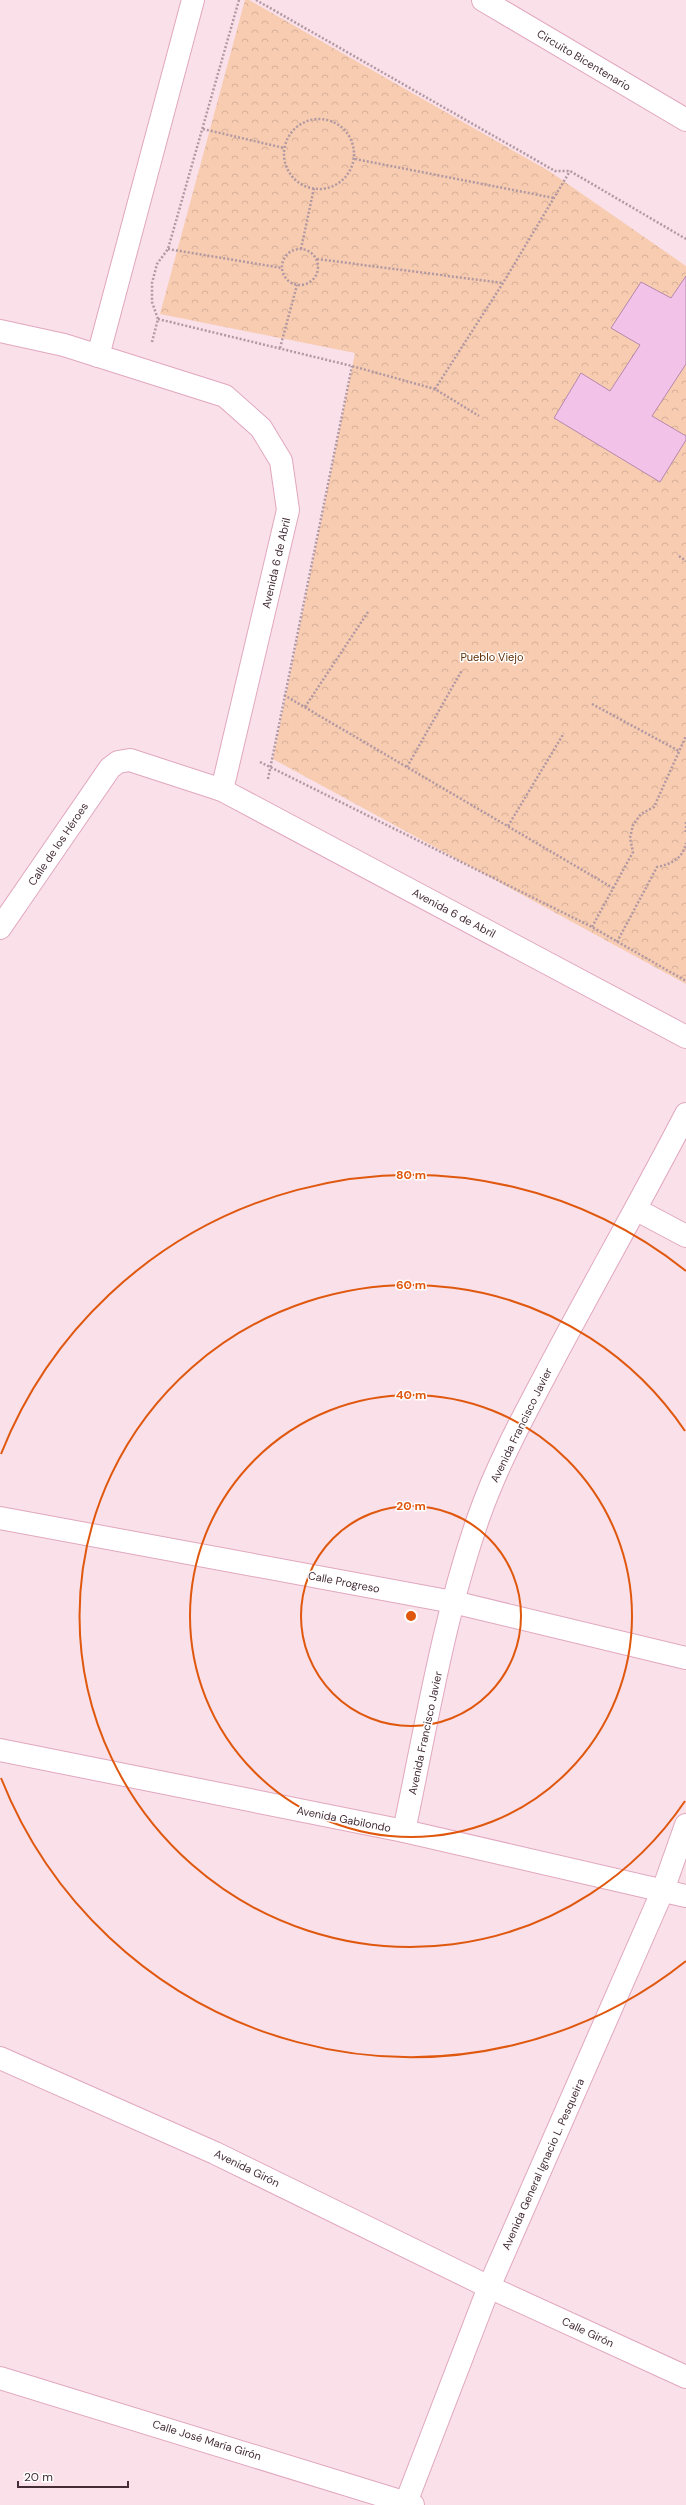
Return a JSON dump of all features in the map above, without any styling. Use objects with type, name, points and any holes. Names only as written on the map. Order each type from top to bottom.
[{"type":"street","points":[[98,356],[193,0]]},
{"type":"street","name":"Circuito Bicentenario","points":[[483,0],[686,120]]},
{"type":"street","name":"Avenida 6 de Abril","points":[[0,331],[64,345],[225,396],[261,428],[281,461],[288,510],[222,790]]},
{"type":"street","name":"Avenida 6 de Abril","points":[[118,762],[130,760],[222,790],[686,1037]]},
{"type":"street","name":"Calle de los Héroes","points":[[0,928],[110,768],[118,762]]},
{"type":"street","name":"Avenida Francisco Javier","points":[[404,1831],[453,1602],[478,1519],[505,1454],[565,1338],[637,1210],[686,1114]]},
{"type":"street","points":[[637,1210],[686,1236]]},
{"type":"street","name":"Calle Progreso","points":[[0,1518],[453,1602],[686,1658]]},
{"type":"street","name":"Avenida Gabilondo","points":[[0,1750],[404,1831],[686,1896]]},
{"type":"street","name":"Avenida General Ignacio L. Pesqueira","points":[[408,2504],[489,2287],[663,1890],[686,1825]]},
{"type":"street","name":"Avenida Girón","points":[[0,2058],[215,2152],[489,2287]]},
{"type":"street","name":"Calle Girón","points":[[489,2287],[686,2377]]},
{"type":"street","name":"Calle José María Girón","points":[[0,2378],[408,2504]]},
{"type":"path","points":[[145,371],[158,319],[152,302],[152,283],[157,264],[168,249],[239,0]]},
{"type":"path","points":[[256,0],[555,170],[570,171],[686,239]]},
{"type":"path","points":[[314,118],[336,121],[351,137],[355,159],[345,179],[325,190],[303,186],[287,170],[284,148],[294,128],[314,118]]},
{"type":"path","points":[[203,129],[284,148]]},
{"type":"path","points":[[355,159],[554,198]]},
{"type":"path","points":[[435,389],[503,283],[570,171]]},
{"type":"path","points":[[301,248],[314,188]]},
{"type":"path","points":[[301,248],[311,252],[317,259],[318,272],[310,283],[297,285],[286,279],[282,268],[284,258],[291,251],[301,248]]},
{"type":"path","points":[[168,249],[282,268]]},
{"type":"path","points":[[317,259],[503,283]]},
{"type":"path","points":[[280,348],[297,285]]},
{"type":"path","points":[[158,319],[352,366],[435,389],[479,416]]},
{"type":"path","points":[[261,811],[352,366]]},
{"type":"path","points":[[679,556],[686,561]]},
{"type":"path","points":[[305,707],[368,612]]},
{"type":"path","points":[[406,767],[462,670]]},
{"type":"path","points":[[284,695],[613,888]]},
{"type":"path","points":[[592,704],[679,751]]},
{"type":"path","points":[[508,826],[564,733]]},
{"type":"path","points":[[592,927],[633,852],[630,838],[633,825],[642,814],[654,807],[686,736]]},
{"type":"path","points":[[270,767],[592,927],[686,981]]},
{"type":"path","points":[[686,822],[686,832]]},
{"type":"path","points":[[617,942],[657,866],[669,865],[678,858],[686,843]]},
{"type":"green space","name":"Pueblo Viejo","points":[[245,0],[249,0],[549,171],[686,266],[686,984],[273,759],[355,353],[160,314]]},
{"type":"building","points":[[686,276],[686,364],[652,416],[686,436],[686,440],[660,482],[554,418],[581,373],[610,391],[640,345],[611,328],[641,282],[671,298]]}]
